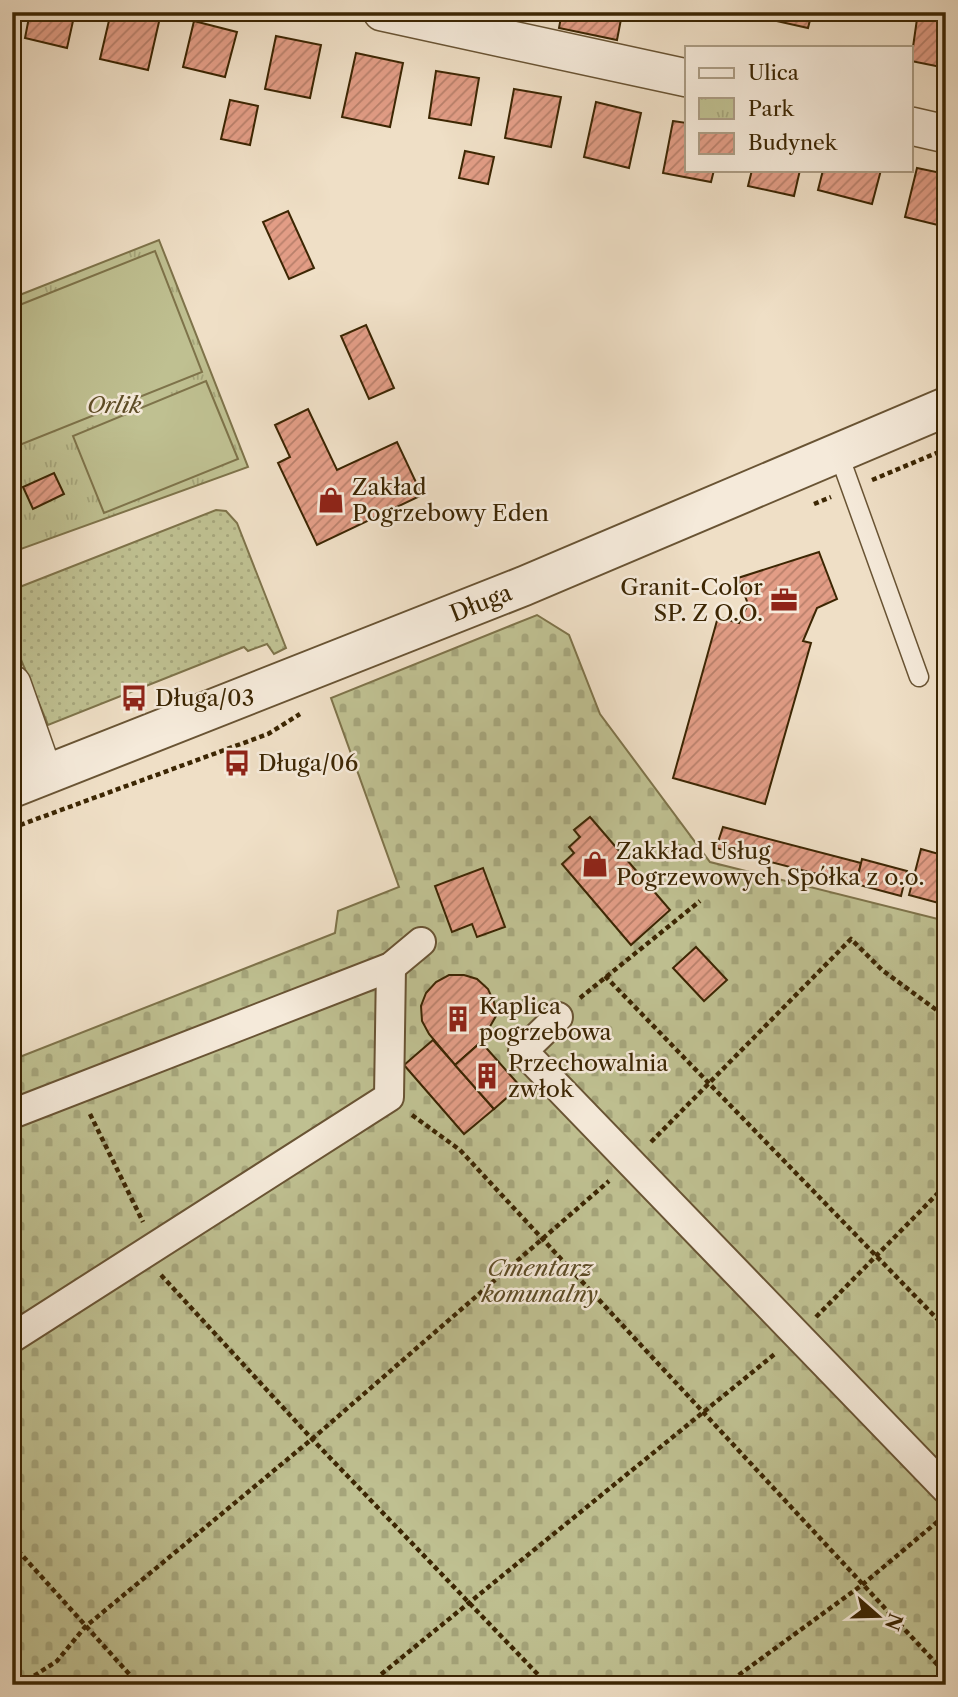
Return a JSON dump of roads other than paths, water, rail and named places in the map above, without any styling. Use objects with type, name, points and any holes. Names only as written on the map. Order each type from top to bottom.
[{"type":"street","points":[[382,12],[685,78]]},
{"type":"street","points":[[912,126],[946,134]]},
{"type":"street","name":"Długa","points":[[28,781],[524,586],[946,408]]},
{"type":"street","points":[[12,684],[28,781]]},
{"type":"street","points":[[12,1114],[391,967],[421,942]]},
{"type":"street","points":[[12,1338],[389,1097],[391,967]]},
{"type":"street","points":[[558,1017],[523,1051],[946,1489]]},
{"type":"lane","points":[[838,452],[919,677]]},
{"type":"place","name":"Zakład Pogrzebowy Eden","points":[[331,500]]},
{"type":"place","name":"Granit-Color SP. Z O.O.","points":[[784,600]]},
{"type":"place","name":"Długa/03","points":[[134,698]]},
{"type":"place","name":"Długa/06","points":[[237,763]]},
{"type":"place","name":"Zakkład Usług Pogrzewowych Spółka z o.o.","points":[[595,864]]},
{"type":"place","name":"Kaplica pogrzebowa","points":[[458,1019]]},
{"type":"place","name":"Przechowalnia zwłok","points":[[487,1076]]},
{"type":"park label","name":"Orlik","points":[[114,405]]},
{"type":"park label","name":"Cmentarz komunalny","points":[[540,1281]]}]
